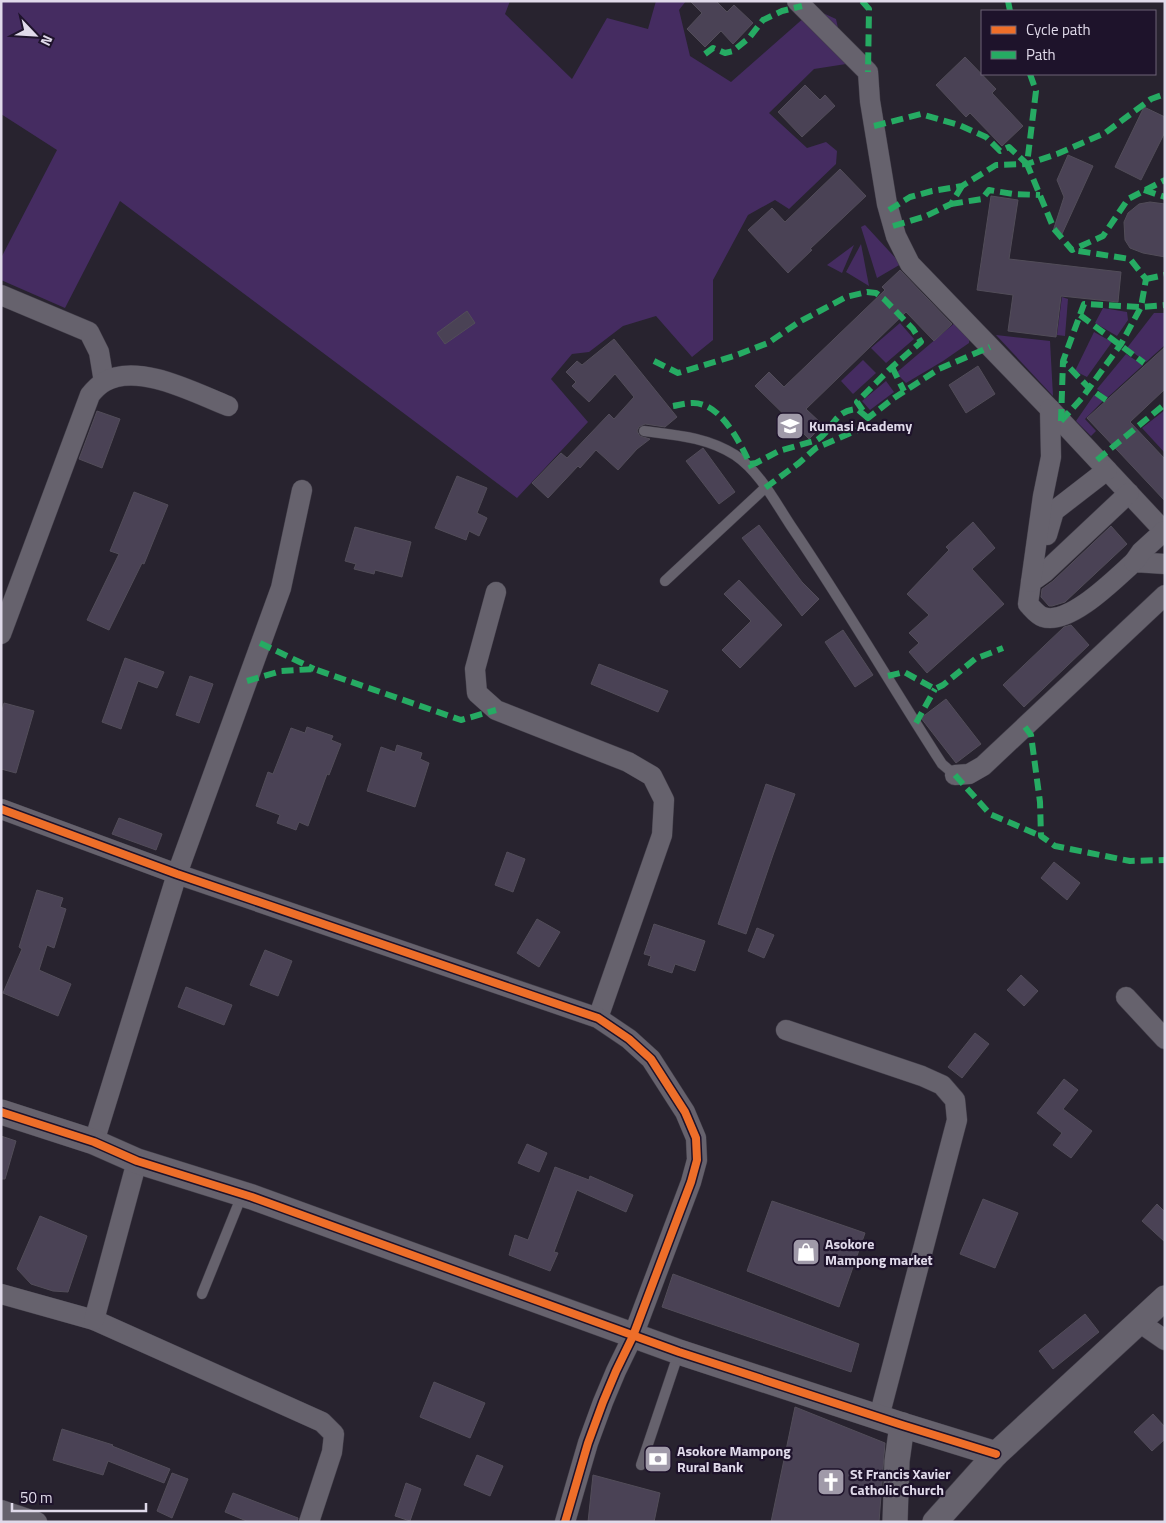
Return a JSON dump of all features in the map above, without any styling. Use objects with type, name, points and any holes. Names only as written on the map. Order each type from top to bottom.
[{"type":"street","points":[[797,1],[868,72],[870,101],[887,204],[896,236],[910,264],[1050,409],[1164,532],[1090,601],[1056,618],[1042,616],[1028,604],[1043,496],[1051,457],[1050,409]]},
{"type":"street","points":[[1,295],[89,332],[98,352],[104,382]]},
{"type":"street","points":[[1,634],[90,394],[104,382],[120,376],[140,376],[166,381],[228,406]]},
{"type":"street","points":[[1031,582],[1054,511],[1107,470]]},
{"type":"street","points":[[94,1142],[178,874],[281,588],[302,490]]},
{"type":"street","points":[[1031,582],[1045,572],[1129,494]]},
{"type":"street","points":[[1134,562],[1165,564]]},
{"type":"street","points":[[496,592],[475,669],[477,693],[496,710],[636,766],[652,776],[664,800],[662,835],[598,1018]]},
{"type":"street","points":[[955,775],[969,774],[983,766],[1165,595]]},
{"type":"street","points":[[1,810],[178,874],[598,1018],[629,1039],[651,1059],[685,1112],[696,1138],[696,1160],[691,1182],[633,1336],[616,1371],[588,1443],[565,1522]]},
{"type":"street","points":[[1126,997],[1165,1039]]},
{"type":"street","points":[[786,1030],[922,1076],[942,1085],[955,1100],[957,1120],[891,1421],[897,1461],[895,1522]]},
{"type":"street","points":[[1,1112],[94,1142],[138,1161],[242,1194],[679,1352],[996,1454]]},
{"type":"street","points":[[94,1320],[138,1161]]},
{"type":"street","points":[[1,1294],[94,1320],[322,1422],[334,1434],[332,1452],[309,1522]]},
{"type":"street","points":[[935,1522],[996,1454],[1165,1298]]},
{"type":"street","points":[[1138,1322],[1165,1340]]},
{"type":"street","points":[[1,1510],[37,1522]]},
{"type":"lane","points":[[644,431],[694,437],[735,455],[753,470],[866,642],[942,764],[955,775]]},
{"type":"lane","points":[[665,581],[765,488]]},
{"type":"lane","points":[[202,1294],[242,1194]]},
{"type":"lane","points":[[641,1465],[679,1352]]},
{"type":"shaded area","points":[[1,1],[510,1],[505,14],[572,79],[607,18],[648,29],[656,1],[686,1],[679,10],[690,56],[731,82],[814,9],[836,19],[846,64],[814,69],[769,113],[807,148],[826,142],[837,151],[836,164],[789,209],[775,200],[748,215],[713,280],[713,340],[692,357],[656,316],[623,326],[589,352],[572,354],[551,379],[588,422],[517,498],[120,201],[65,308],[1,280],[1,258],[57,150],[1,114]]},
{"type":"shaded area","points":[[865,225],[901,264],[877,278],[861,227]]},
{"type":"shaded area","points":[[861,244],[869,286],[846,272]]},
{"type":"shaded area","points":[[854,245],[842,273],[827,265]]},
{"type":"shaded area","points":[[1062,297],[1068,299],[1065,336],[1057,335]]},
{"type":"shaded area","points":[[1103,308],[1127,312],[1128,320],[1117,336],[1095,323]]},
{"type":"shaded area","points":[[1154,313],[1165,313],[1165,345],[1146,362],[1127,348]]},
{"type":"shaded area","points":[[957,321],[970,335],[969,343],[906,383],[896,373]]},
{"type":"shaded area","points":[[900,323],[914,339],[886,363],[871,348]]},
{"type":"shaded area","points":[[1094,332],[1112,342],[1087,377],[1075,371]]},
{"type":"shaded area","points":[[996,335],[1050,341],[1053,396]]},
{"type":"shaded area","points":[[1126,354],[1143,365],[1107,398],[1097,389]]},
{"type":"shaded area","points":[[863,360],[876,373],[853,394],[841,381]]},
{"type":"shaded area","points":[[886,381],[894,392],[870,410],[862,401]]},
{"type":"shaded area","points":[[1094,395],[1103,401],[1085,419],[1096,431],[1091,436],[1076,421]]},
{"type":"shaded area","points":[[1165,410],[1165,453],[1142,428]]},
{"type":"building","points":[[690,1],[716,1],[727,12],[734,5],[753,23],[733,44],[721,31],[705,47],[687,29],[702,13]]},
{"type":"building","points":[[965,57],[996,89],[992,93],[1023,126],[1002,146],[970,113],[966,117],[936,85]]},
{"type":"building","points":[[805,85],[820,100],[825,95],[835,106],[802,137],[778,112]]},
{"type":"building","points":[[1144,107],[1165,117],[1165,132],[1141,180],[1115,167]]},
{"type":"building","points":[[1068,155],[1093,166],[1062,234],[1053,231],[1064,197],[1057,180]]},
{"type":"building","points":[[840,169],[866,196],[810,249],[812,250],[788,273],[748,230],[772,208],[785,222]]},
{"type":"building","points":[[991,196],[1018,200],[1009,259],[1121,272],[1118,302],[1061,296],[1056,337],[1008,331],[1013,295],[977,290]]},
{"type":"building","points":[[1150,202],[1165,204],[1165,257],[1143,253],[1130,248],[1125,240],[1124,222],[1128,213],[1139,204]]},
{"type":"building","points":[[900,270],[952,324],[934,341],[906,312],[806,409],[823,425],[809,439],[755,386],[769,372],[784,387],[885,290],[882,287]]},
{"type":"building","points":[[467,311],[475,323],[445,344],[437,333]]},
{"type":"building","points":[[614,339],[677,417],[665,427],[645,424],[639,427],[637,431],[640,436],[650,439],[637,449],[618,470],[596,450],[548,498],[532,483],[561,453],[567,458],[609,414],[614,419],[634,397],[615,374],[589,402],[572,386],[576,382],[566,372],[577,361],[582,365]]},
{"type":"building","points":[[1165,347],[1165,389],[1130,422],[1165,459],[1165,501],[1087,418]]},
{"type":"building","points":[[978,366],[995,394],[966,413],[949,385]]},
{"type":"building","points":[[97,411],[120,419],[102,468],[79,459]]},
{"type":"building","points":[[703,448],[735,492],[719,504],[686,461]]},
{"type":"building","points":[[457,476],[487,488],[477,513],[487,518],[479,536],[469,531],[466,540],[435,528]]},
{"type":"building","points":[[134,492],[168,505],[144,564],[142,563],[109,630],[87,620],[119,554],[110,551]]},
{"type":"building","points":[[973,522],[995,548],[972,569],[1004,604],[927,673],[909,652],[919,643],[909,633],[929,615],[907,594],[949,550],[946,547]]},
{"type":"building","points":[[759,525],[802,582],[819,599],[802,616],[742,538]]},
{"type":"building","points":[[1111,526],[1127,544],[1065,602],[1049,606],[1041,597],[1042,589],[1053,581]]},
{"type":"building","points":[[355,527],[411,542],[402,577],[375,570],[374,574],[354,569],[356,564],[345,561]]},
{"type":"building","points":[[739,580],[782,625],[740,668],[722,650],[751,621],[724,594]]},
{"type":"building","points":[[1071,625],[1089,645],[1024,707],[1003,685],[1064,627]]},
{"type":"building","points":[[843,630],[873,675],[855,687],[825,642]]},
{"type":"building","points":[[125,658],[164,672],[157,688],[138,681],[121,729],[102,722]]},
{"type":"building","points":[[599,664],[668,691],[658,712],[591,684]]},
{"type":"building","points":[[190,676],[213,684],[199,723],[176,715]]},
{"type":"building","points":[[946,699],[981,744],[956,763],[921,718]]},
{"type":"building","points":[[4,703],[34,711],[16,773],[1,769],[1,714]]},
{"type":"building","points":[[307,727],[333,736],[331,740],[341,744],[329,775],[327,774],[308,826],[299,822],[296,830],[277,823],[280,815],[256,806],[268,772],[273,774],[291,728],[305,733]]},
{"type":"building","points":[[397,745],[422,753],[420,759],[429,763],[415,807],[367,791],[381,747],[395,752]]},
{"type":"building","points":[[766,784],[795,794],[746,934],[718,924]]},
{"type":"building","points":[[119,818],[162,834],[156,850],[112,834]]},
{"type":"building","points":[[507,852],[525,859],[513,892],[495,885]]},
{"type":"building","points":[[1054,862],[1080,883],[1067,900],[1041,878]]},
{"type":"building","points":[[37,890],[63,898],[60,907],[66,909],[54,948],[47,945],[39,970],[71,984],[58,1016],[3,993],[22,949],[19,947]]},
{"type":"building","points":[[537,919],[560,932],[539,967],[517,953]]},
{"type":"building","points":[[654,924],[705,941],[695,971],[675,964],[672,973],[648,965],[651,956],[644,954]]},
{"type":"building","points":[[757,928],[774,935],[764,958],[748,951]]},
{"type":"building","points":[[265,950],[292,961],[278,996],[250,985]]},
{"type":"building","points":[[1021,975],[1038,991],[1024,1006],[1007,990]]},
{"type":"building","points":[[186,987],[232,1005],[224,1025],[178,1007]]},
{"type":"building","points":[[975,1033],[989,1044],[962,1078],[948,1067]]},
{"type":"building","points":[[1064,1079],[1078,1090],[1063,1109],[1092,1131],[1071,1158],[1053,1145],[1062,1133],[1037,1113]]},
{"type":"building","points":[[1,1136],[16,1141],[5,1179],[1,1179]]},
{"type":"building","points":[[527,1144],[547,1153],[539,1172],[518,1163]]},
{"type":"building","points":[[555,1167],[589,1180],[590,1176],[633,1195],[626,1212],[577,1190],[554,1252],[558,1253],[550,1271],[509,1255],[515,1235],[528,1240]]},
{"type":"building","points":[[983,1199],[1018,1213],[995,1268],[960,1254]]},
{"type":"building","name":"Asokore Mampong market","points":[[772,1201],[865,1233],[839,1307],[747,1271]]},
{"type":"building","points":[[1157,1204],[1165,1212],[1165,1242],[1142,1221]]},
{"type":"building","points":[[40,1216],[87,1236],[68,1292],[53,1291],[31,1284],[17,1269]]},
{"type":"building","points":[[673,1274],[859,1344],[851,1372],[662,1307]]},
{"type":"building","points":[[1085,1314],[1099,1332],[1053,1369],[1039,1351]]},
{"type":"building","points":[[434,1382],[485,1403],[470,1438],[420,1417]]},
{"type":"building","name":"St Francis Xavier Catholic Church","points":[[795,1407],[885,1443],[879,1522],[771,1522]]},
{"type":"building","points":[[1153,1414],[1165,1427],[1165,1439],[1152,1451],[1134,1432]]},
{"type":"building","points":[[62,1429],[113,1445],[170,1469],[164,1483],[108,1461],[103,1475],[53,1460]]},
{"type":"building","points":[[477,1455],[503,1466],[490,1496],[464,1485]]},
{"type":"building","points":[[172,1473],[188,1479],[172,1518],[157,1511]]},
{"type":"building","points":[[593,1475],[660,1493],[654,1522],[588,1522]]},
{"type":"building","points":[[406,1483],[421,1489],[410,1521],[395,1516]]},
{"type":"building","points":[[233,1493],[298,1518],[297,1522],[249,1522],[225,1512]]},
{"type":"marked path","points":[[862,1],[869,9],[868,72]]},
{"type":"marked path","points":[[1008,1],[1010,10]]},
{"type":"marked path","points":[[705,54],[713,48],[725,53],[733,51],[749,38],[763,20],[782,11],[802,6]]},
{"type":"marked path","points":[[1030,75],[1036,91],[1027,164],[1054,229],[1072,250],[1103,236],[1128,199],[1165,180]]},
{"type":"marked path","points":[[889,210],[910,197],[962,186],[996,165],[1027,164],[1057,154],[1105,133],[1151,99],[1165,94]]},
{"type":"marked path","points":[[874,126],[921,114],[959,125],[986,137],[1000,151],[1009,147],[1027,164]]},
{"type":"marked path","points":[[893,226],[926,216],[951,204],[962,186]]},
{"type":"marked path","points":[[951,204],[982,199],[989,190],[1013,194],[1040,195]]},
{"type":"marked path","points":[[1144,190],[1165,197]]},
{"type":"marked path","points":[[1061,421],[1082,398],[1121,344],[1141,307],[1146,279],[1130,259],[1072,250]]},
{"type":"marked path","points":[[1146,279],[1165,275]]},
{"type":"marked path","points":[[654,361],[678,373],[734,356],[768,343],[799,322],[846,297],[867,292],[876,293],[913,329],[921,342],[892,367],[857,402],[868,418],[894,398],[939,369],[990,347]]},
{"type":"marked path","points":[[1106,400],[1089,388],[1063,361],[1084,304],[1141,307],[1165,305]]},
{"type":"marked path","points":[[1080,315],[1144,363]]},
{"type":"marked path","points":[[1061,421],[1063,361]]},
{"type":"marked path","points":[[892,367],[904,391]]},
{"type":"marked path","points":[[673,406],[693,403],[713,410],[722,418],[736,437],[752,468]]},
{"type":"marked path","points":[[1097,460],[1165,404]]},
{"type":"marked path","points":[[750,464],[756,463],[779,451],[817,440],[838,417],[849,410],[857,409],[868,418],[860,429],[816,448],[765,488]]},
{"type":"marked path","points":[[260,643],[314,669]]},
{"type":"marked path","points":[[888,676],[904,672],[935,689],[943,685],[975,659],[1003,648]]},
{"type":"marked path","points":[[247,681],[281,671],[314,669],[461,720],[496,710]]},
{"type":"marked path","points":[[916,723],[935,689]]},
{"type":"marked path","points":[[1025,727],[1031,735],[1040,802],[1041,836],[1055,846],[1130,861],[1165,860]]},
{"type":"marked path","points":[[955,775],[990,814],[1041,836]]},
{"type":"cycle path","points":[[1,809],[177,874],[598,1018],[629,1039],[651,1059],[685,1112],[696,1138],[697,1160],[691,1182],[633,1336],[616,1371],[588,1443],[565,1522]]},
{"type":"cycle path","points":[[1,1112],[94,1142],[137,1161],[252,1197],[679,1352],[996,1454]]},
{"type":"place","name":"Kumasi Academy","points":[[790,426]]},
{"type":"place","name":"Asokore Mampong market","points":[[806,1252]]},
{"type":"place","name":"Asokore Mampong Rural Bank","points":[[658,1459]]},
{"type":"place","name":"St Francis Xavier Catholic Church","points":[[831,1482]]}]
